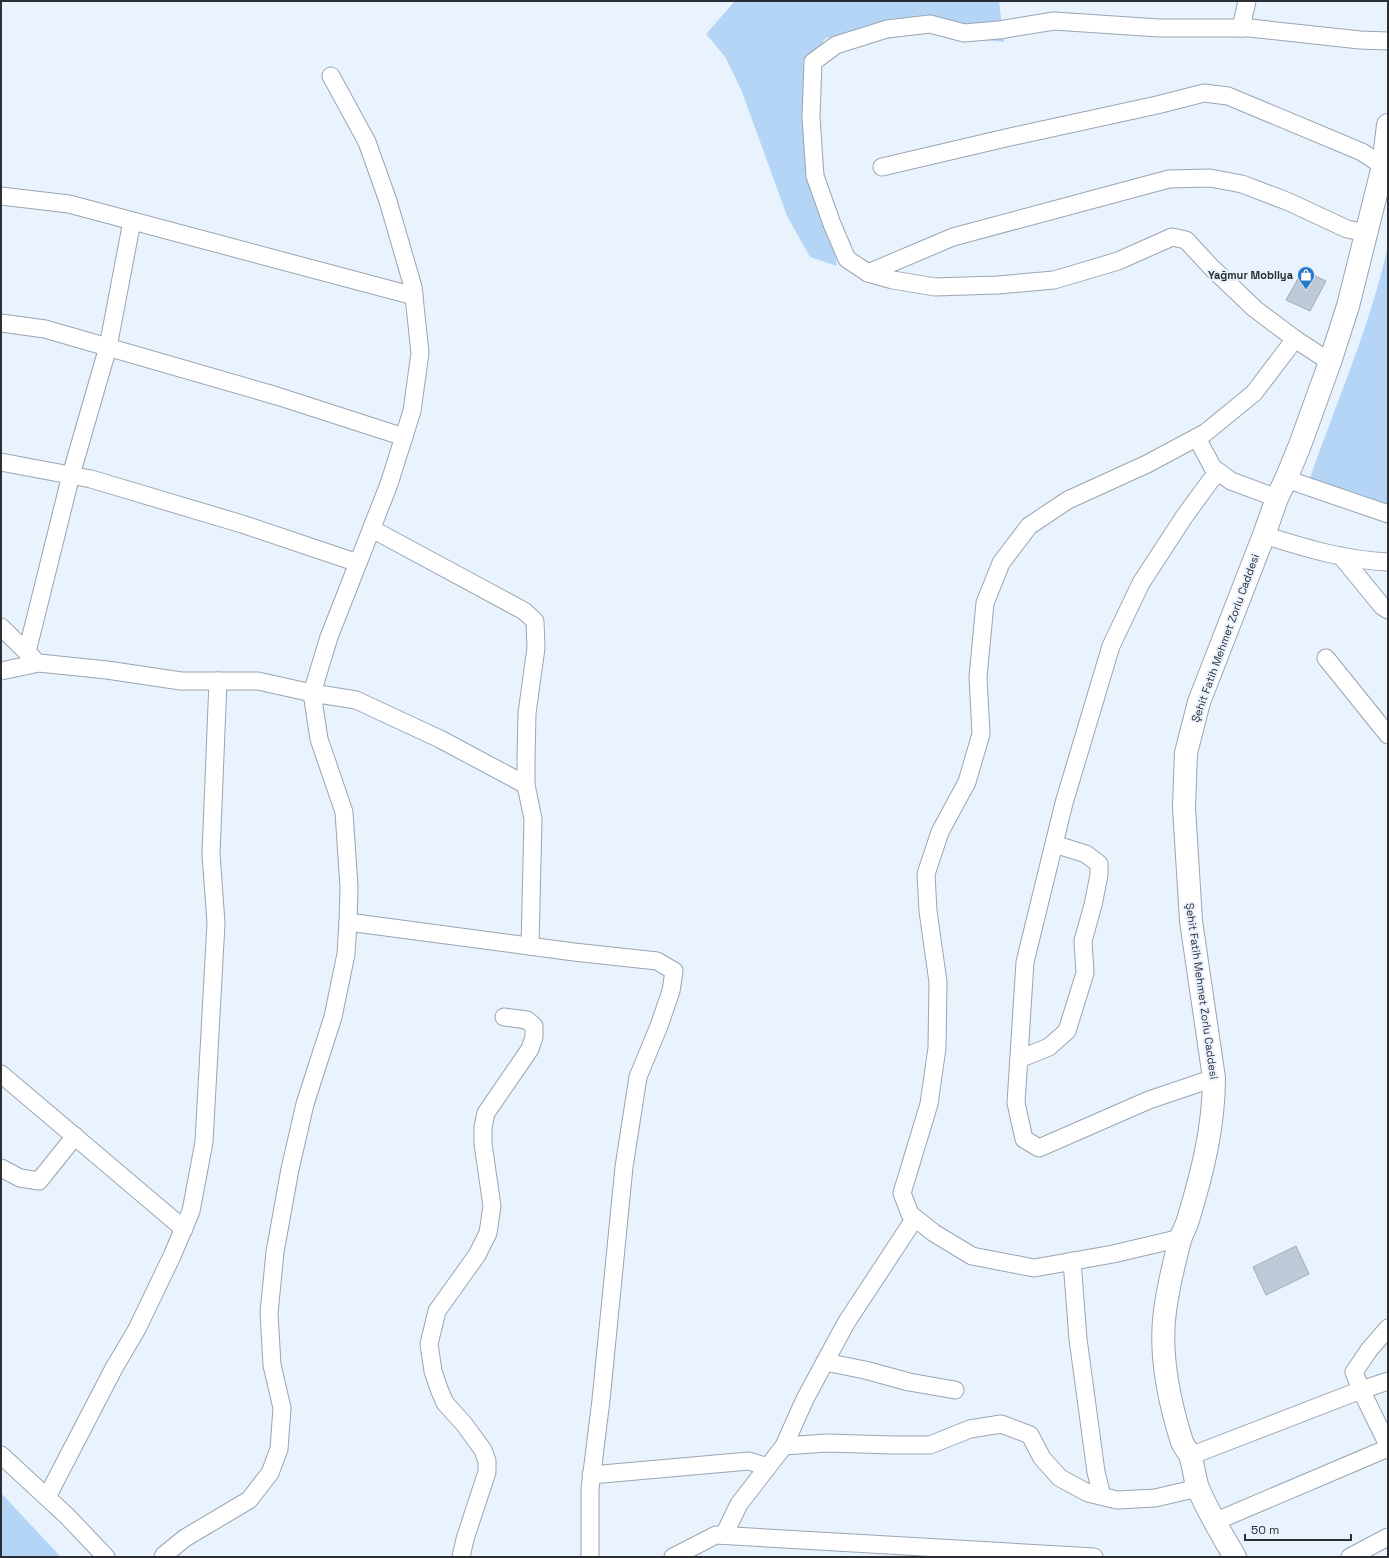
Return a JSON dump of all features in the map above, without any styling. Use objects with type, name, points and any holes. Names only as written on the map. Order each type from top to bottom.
[{"type":"main road","name":"Şehit Fatih Mehmet Zorlu Caddesi","points":[[1235,1557],[1214,1522],[1198,1488],[1190,1456],[1183,1444],[1174,1412],[1164,1366],[1165,1313],[1169,1288],[1181,1238],[1187,1225],[1208,1146],[1214,1095],[1214,1078],[1191,921],[1184,807],[1186,753],[1199,702],[1330,362],[1348,306],[1366,234],[1382,166],[1388,125]]},
{"type":"street","points":[[1241,28],[1247,1]]},
{"type":"street","points":[[1330,362],[1295,339],[1255,309],[1212,268],[1186,240],[1172,237],[1118,261],[1054,280],[998,285],[935,287],[893,280],[868,273],[847,259],[832,224],[815,176],[811,117],[812,62],[836,45],[887,29],[930,24],[964,32],[999,30],[1054,21],[1159,28],[1241,28],[1360,40],[1388,41]]},
{"type":"street","points":[[163,1557],[185,1538],[249,1500],[270,1473],[279,1449],[282,1408],[272,1365],[269,1313],[275,1252],[290,1169],[305,1104],[332,1017],[346,954],[348,922],[349,887],[344,812],[319,739],[312,692],[329,637],[389,484],[404,437],[412,411],[420,353],[413,287],[388,201],[367,142],[331,76]]},
{"type":"street","points":[[882,167],[1010,137],[1157,106],[1204,93],[1235,98],[1362,152],[1382,166]]},
{"type":"street","points":[[868,273],[953,237],[1169,179],[1210,178],[1242,184],[1289,202],[1347,229],[1366,234]]},
{"type":"street","points":[[1,196],[69,204],[414,296]]},
{"type":"street","points":[[33,658],[71,475],[108,347],[132,221]]},
{"type":"street","points":[[1,323],[45,329],[277,396],[404,437]]},
{"type":"street","points":[[1181,1238],[1113,1254],[1034,1268],[972,1256],[934,1233],[910,1214],[902,1193],[929,1104],[937,1048],[938,982],[928,911],[926,874],[940,832],[967,782],[982,734],[978,677],[985,603],[1001,563],[1029,526],[1068,500],[1147,464],[1205,433],[1254,393],[1295,339]]},
{"type":"street","points":[[1197,438],[1213,468],[1231,481],[1282,488],[1388,514]]},
{"type":"street","points":[[1,462],[91,479],[227,520],[358,563]]},
{"type":"street","points":[[1214,1078],[1149,1100],[1039,1148],[1024,1139],[1016,1104],[1025,962],[1064,803],[1111,646],[1141,583],[1184,517],[1211,480],[1219,472]]},
{"type":"street","points":[[372,529],[524,611],[535,621],[536,648],[527,713],[526,785],[533,819],[530,946]]},
{"type":"street","points":[[1264,535],[1326,554],[1388,562]]},
{"type":"street","points":[[1341,556],[1382,606],[1388,610]]},
{"type":"street","points":[[1,627],[33,658]]},
{"type":"street","points":[[1,671],[33,658],[181,681],[258,681],[356,700],[440,740],[526,785]]},
{"type":"street","points":[[1326,658],[1388,735]]},
{"type":"street","points":[[47,1497],[114,1368],[137,1329],[172,1256],[191,1211],[204,1142],[216,923],[211,854],[218,681]]},
{"type":"street","points":[[1019,1059],[1049,1047],[1067,1031],[1084,973],[1083,941],[1093,905],[1099,875],[1099,864],[1086,854],[1054,844]]},
{"type":"street","points":[[348,922],[657,961],[674,971],[671,991],[659,1026],[638,1077],[624,1167],[601,1400],[591,1475],[590,1557]]},
{"type":"street","points":[[462,1557],[465,1539],[487,1472],[487,1461],[479,1445],[446,1403],[439,1390],[433,1371],[429,1344],[437,1311],[477,1255],[488,1233],[492,1206],[482,1144],[486,1113],[530,1049],[534,1037],[534,1026],[527,1020],[504,1017]]},
{"type":"street","points":[[1,1074],[184,1229]]},
{"type":"street","points":[[1,1168],[20,1178],[39,1181],[75,1136]]},
{"type":"street","points":[[724,1535],[739,1504],[784,1446],[805,1399],[846,1323],[915,1218]]},
{"type":"street","points":[[1072,1261],[1078,1339],[1096,1472],[1102,1496]]},
{"type":"street","points":[[1214,1522],[1388,1447],[1354,1372],[1369,1350],[1388,1328]]},
{"type":"street","points":[[825,1362],[865,1370],[909,1382],[955,1390]]},
{"type":"street","points":[[1190,1456],[1388,1381]]},
{"type":"street","points":[[784,1446],[827,1443],[893,1446],[930,1445],[970,1429],[1001,1424],[1030,1434],[1042,1458],[1060,1478],[1088,1493],[1117,1500],[1155,1498],[1198,1488]]},
{"type":"street","points":[[1,1455],[68,1516],[106,1557]]},
{"type":"street","points":[[591,1475],[749,1461],[767,1467]]},
{"type":"street","points":[[673,1557],[716,1535],[1094,1557]]},
{"type":"street","points":[[1350,1557],[1388,1537]]},
{"type":"shaded area","points":[[734,1],[999,1],[1004,42],[963,38],[922,23],[887,30],[826,38],[808,62],[815,146],[826,186],[837,266],[810,257],[787,216],[742,92],[726,58],[706,34]]},
{"type":"shaded area","points":[[1388,246],[1388,518],[1309,481],[1372,306]]},
{"type":"shaded area","points":[[1,1493],[61,1557],[1,1557]]},
{"type":"building","name":"Yağmur Mobilya","points":[[1303,270],[1326,281],[1310,311],[1286,300]]},
{"type":"building","points":[[1296,1246],[1309,1274],[1266,1295],[1253,1267]]},
{"type":"place","name":"Yağmur Mobilya","points":[[1306,290]]}]
